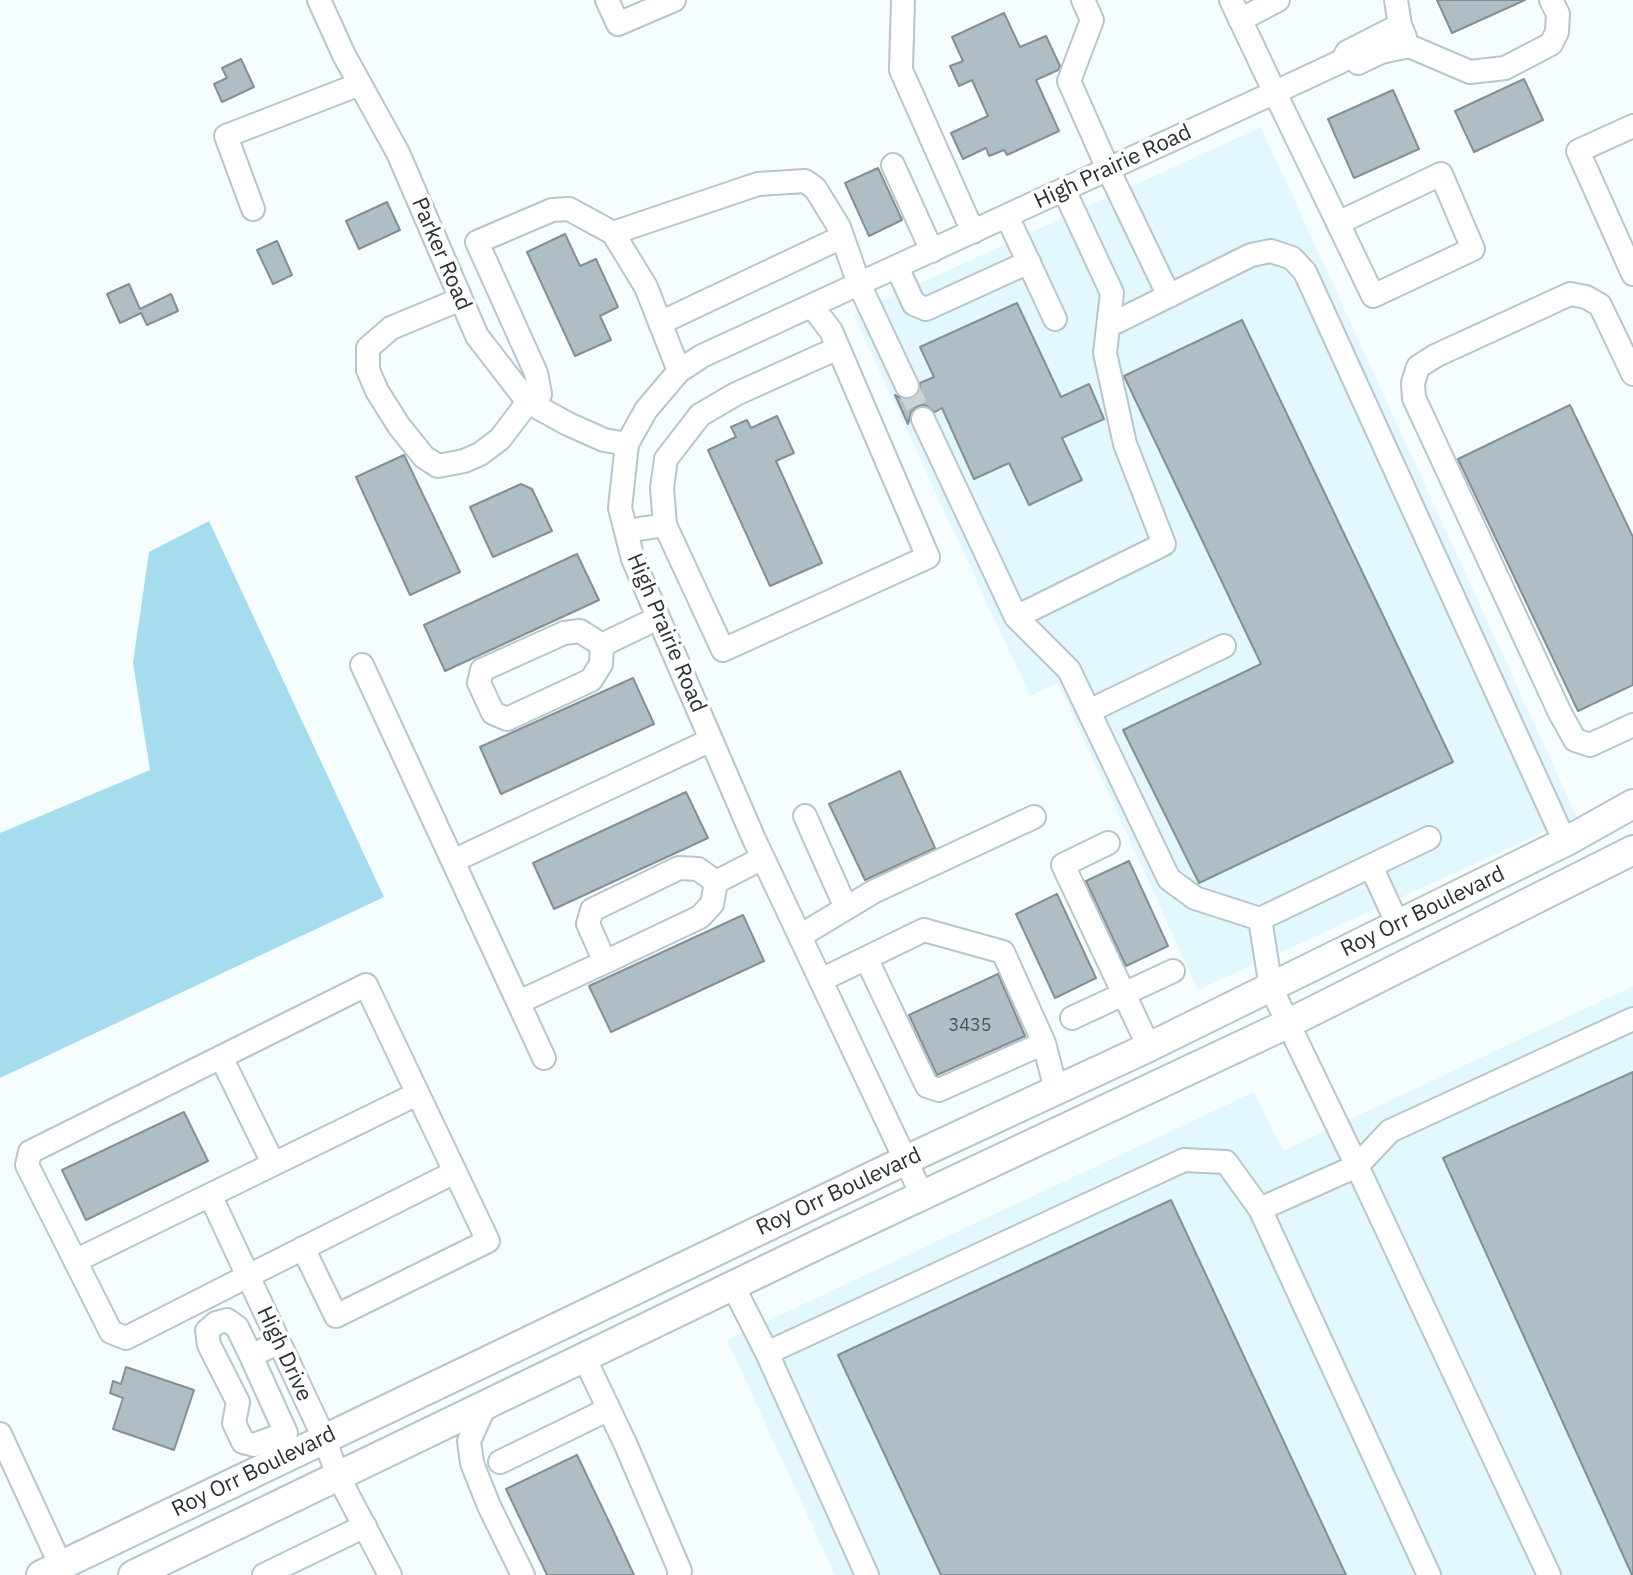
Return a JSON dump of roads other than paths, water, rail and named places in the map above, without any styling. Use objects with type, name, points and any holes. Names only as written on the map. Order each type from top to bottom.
[{"type":"main road","name":"Roy Orr Boulevard","points":[[51,1570],[1271,988],[1565,842],[1633,804]]},
{"type":"main road","name":"Roy Orr Boulevard","points":[[133,1575],[922,1195],[1287,1024],[1633,850]]},
{"type":"street","name":"Parker Road","points":[[319,0],[398,153],[477,336],[528,402],[604,440],[627,444]]},
{"type":"street","points":[[607,0],[618,24],[674,0]]},
{"type":"street","points":[[903,0],[901,70],[973,232]]},
{"type":"street","points":[[1083,0],[1092,20],[1069,81],[1169,296]]},
{"type":"street","points":[[1278,0],[1236,10],[1279,91],[1338,223],[1373,296],[1473,249],[1441,174],[1338,223]]},
{"type":"street","points":[[1396,0],[1404,36],[1470,72],[1505,68],[1551,44],[1557,32],[1558,14],[1551,0]]},
{"type":"street","name":"High Prairie Road","points":[[922,1195],[763,858],[633,559],[620,508],[627,444],[646,410],[679,371],[702,356],[1279,91],[1342,61],[1347,52],[1404,36]]},
{"type":"street","points":[[253,209],[226,136],[360,84]]},
{"type":"street","points":[[1633,126],[1578,151],[1633,274]]},
{"type":"street","points":[[893,165],[932,251]]},
{"type":"street","points":[[613,233],[758,184],[805,181],[815,188],[839,227],[859,284],[907,386]]},
{"type":"street","points":[[1016,617],[1164,544],[1125,444],[1105,353],[1112,293],[1064,190]]},
{"type":"street","points":[[461,299],[391,328],[368,348],[368,370],[399,426],[424,457],[444,467],[480,454],[500,439],[528,402],[540,394],[539,381],[477,242],[552,210],[569,209],[613,233],[646,287],[679,371]]},
{"type":"street","points":[[1007,216],[1055,319]]},
{"type":"street","points":[[660,323],[842,237]]},
{"type":"street","points":[[1108,326],[1251,255],[1271,251],[1292,258],[1305,272],[1565,842]]},
{"type":"street","points":[[897,267],[914,304],[926,309],[1029,262]]},
{"type":"street","points":[[1633,374],[1600,305],[1586,297],[1570,294],[1435,356],[1418,367],[1413,383],[1414,398],[1553,700],[1575,740],[1590,745],[1633,725]]},
{"type":"street","points":[[812,306],[831,331],[928,557],[723,650],[665,525],[662,488],[666,459],[700,415],[736,394],[838,348]]},
{"type":"street","points":[[923,419],[1016,617],[1069,670],[1169,879],[1195,898],[1260,919],[1429,838]]},
{"type":"street","points":[[626,531],[665,525]]},
{"type":"street","points":[[602,645],[658,618]]},
{"type":"street","points":[[580,631],[602,645],[601,664],[591,680],[507,719],[493,713],[479,683],[482,670],[564,633],[580,631]]},
{"type":"street","points":[[1089,711],[1224,646]]},
{"type":"street","points":[[362,665],[544,1058]]},
{"type":"street","points":[[453,861],[711,740]]},
{"type":"street","points":[[805,816],[846,908]]},
{"type":"street","points":[[800,936],[873,892],[1034,817]]},
{"type":"street","points":[[1108,843],[1063,865],[1149,1047]]},
{"type":"street","points":[[716,882],[763,858]]},
{"type":"street","points":[[1371,866],[1398,925]]},
{"type":"street","points":[[605,962],[588,924],[592,910],[679,868],[698,869],[716,882]]},
{"type":"street","points":[[519,1002],[700,917],[712,904],[716,882]]},
{"type":"street","points":[[1260,919],[1271,988],[1549,1575]]},
{"type":"street","points":[[821,980],[924,930],[1003,952],[1044,1043],[1056,1090]]},
{"type":"street","points":[[866,958],[927,1086],[939,1090],[1044,1043]]},
{"type":"street","points":[[1072,1018],[1173,971]]},
{"type":"street","points":[[303,1248],[336,1316],[488,1241],[366,985],[30,1152],[27,1165],[111,1332],[126,1338],[303,1248],[453,1173]]},
{"type":"street","points":[[1260,1209],[1357,1166],[1390,1131],[1633,1019]]},
{"type":"street","points":[[221,1057],[273,1163]]},
{"type":"street","points":[[75,1261],[417,1094]]},
{"type":"street","points":[[767,1353],[1184,1160],[1226,1162],[1260,1209],[1429,1575]]},
{"type":"street","name":"High Drive","points":[[210,1195],[324,1438],[338,1476],[390,1575]]},
{"type":"street","points":[[733,1286],[767,1353],[867,1575]]},
{"type":"street","points":[[227,1320],[237,1327],[251,1356],[286,1433],[254,1445],[243,1442],[234,1423],[238,1402],[209,1345],[207,1331],[216,1323],[227,1320]]},
{"type":"street","points":[[251,1356],[279,1342]]},
{"type":"street","points":[[584,1357],[680,1571],[679,1575]]},
{"type":"street","points":[[486,1404],[469,1441],[472,1463],[523,1575]]},
{"type":"street","points":[[500,1462],[609,1409]]},
{"type":"street","points":[[0,1434],[5,1459],[51,1570]]},
{"type":"street","points":[[264,1575],[365,1526]]},
{"type":"tunnel","points":[[907,386],[923,419]]}]
